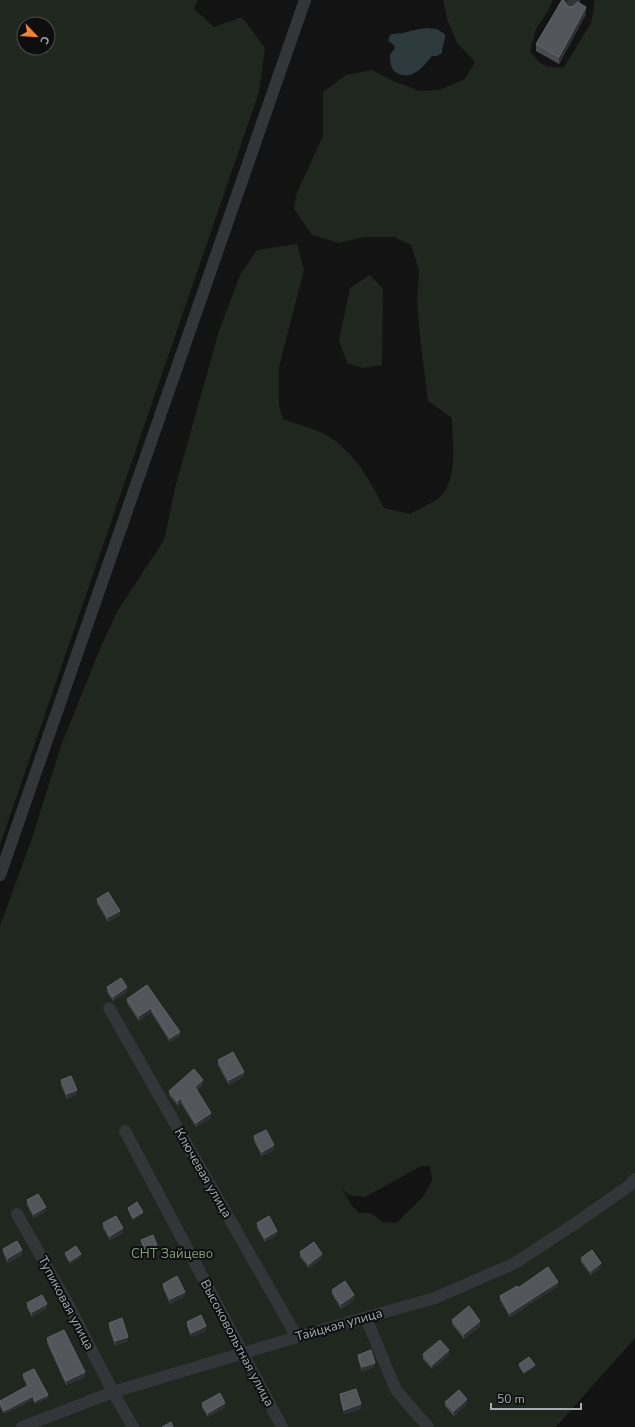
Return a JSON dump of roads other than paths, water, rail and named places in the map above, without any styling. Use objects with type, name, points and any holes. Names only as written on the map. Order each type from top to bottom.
[{"type":"street","points":[[0,875],[305,0]]},
{"type":"street","name":"Ключевая улица","points":[[109,1008],[297,1337]]},
{"type":"street","name":"Высоковольтная улица","points":[[126,1131],[282,1427]]},
{"type":"street","name":"Тайцкая улица","points":[[22,1427],[113,1392],[242,1353],[435,1298],[515,1263],[576,1224],[630,1185],[635,1179]]},
{"type":"street","name":"Тупиковая улица","points":[[17,1214],[68,1304],[113,1392],[133,1427]]},
{"type":"street","points":[[366,1318],[396,1390],[428,1427]]},
{"type":"park label","name":"СНТ Зайцево","points":[[172,1254]]}]
